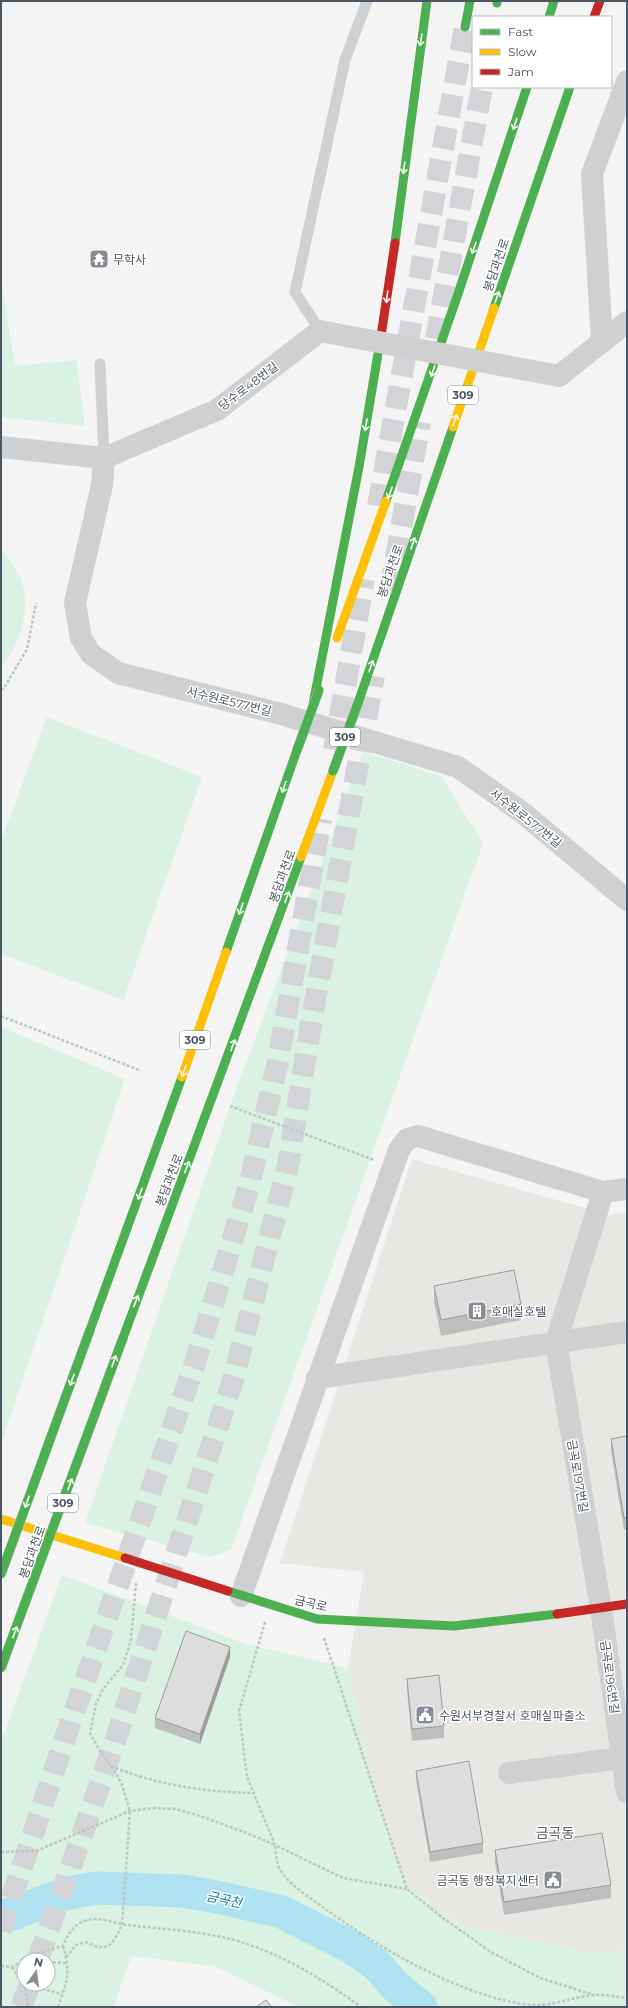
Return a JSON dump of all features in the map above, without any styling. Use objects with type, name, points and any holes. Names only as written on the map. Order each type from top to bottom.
[{"type":"main road","points":[[313,704],[347,532],[384,323],[417,66],[427,1]]},
{"type":"main road","points":[[464,27],[470,1]]},
{"type":"main road","points":[[549,16],[554,1]]},
{"type":"main road","points":[[594,16],[600,1]]},
{"type":"main road","name":"봉담과천로","points":[[1,1574],[190,1055],[313,704],[413,429],[487,211],[527,88]]},
{"type":"main road","name":"봉담과천로","points":[[1,1668],[358,702],[570,88]]},
{"type":"main road","name":"금곡로","points":[[1,1519],[317,1619],[454,1626],[601,1609],[627,1604]]},
{"type":"street","points":[[602,342],[592,174],[627,81]]},
{"type":"street","points":[[320,331],[559,376],[627,322]]},
{"type":"street","name":"당수로48번길","points":[[104,458],[217,410],[320,331]]},
{"type":"street","points":[[1,447],[104,458]]},
{"type":"street","name":"서수원로577번길","points":[[104,458],[102,485],[75,603],[81,638],[91,654],[118,673],[281,714],[458,767],[523,813],[627,900]]},
{"type":"street","points":[[241,1596],[399,1150],[407,1139],[418,1136],[603,1192],[627,1189]]},
{"type":"street","name":"금곡로197번길","points":[[601,1609],[556,1342],[603,1192]]},
{"type":"street","points":[[317,1378],[627,1332]]},
{"type":"street","name":"금곡로196번길","points":[[601,1609],[627,1792]]},
{"type":"street","points":[[510,1773],[621,1758]]},
{"type":"lane","points":[[320,331],[295,292],[344,60],[367,1]]},
{"type":"lane","points":[[100,364],[104,458]]},
{"type":"path","points":[[1,690],[4,688],[27,649],[36,603]]},
{"type":"path","points":[[1,1016],[139,1070]]},
{"type":"path","points":[[230,1106],[393,1167]]},
{"type":"path","points":[[66,1957],[76,1945],[86,1942],[95,1947],[104,1948],[114,1942],[122,1925],[130,1811],[122,1785],[90,1733],[96,1704],[103,1689],[123,1665],[131,1640],[138,1562]]},
{"type":"path","points":[[270,1605],[240,1711],[247,1776],[275,1845],[279,1869],[293,1885],[342,1922],[384,1948],[425,1969],[464,1986],[500,1999],[523,2004],[545,2006],[594,1995]]},
{"type":"path","points":[[317,1619],[407,1889]]},
{"type":"path","points":[[111,1766],[131,1775],[173,1785],[228,1792],[254,1793]]},
{"type":"path","points":[[1,1852],[36,1851],[130,1811],[153,1808],[176,1809],[247,1833],[343,1878],[407,1889],[442,1918],[491,1952],[540,1978],[594,1995],[627,1998]]},
{"type":"path","points":[[58,2007],[68,1979],[68,1963],[63,1946],[67,1934],[78,1923],[94,1919],[122,1925],[192,1932],[227,1938],[250,1945],[283,1959],[318,1978],[361,2007]]},
{"type":"path","points":[[1,1966],[12,1967],[32,1955],[63,1946]]},
{"type":"path","points":[[56,1962],[68,1963]]},
{"type":"path","points":[[12,1967],[25,1987],[28,2007]]},
{"type":"path","points":[[54,1992],[62,1994]]},
{"type":"shaded area","points":[[412,1159],[610,1215],[627,1212],[627,1949],[597,1954],[464,1926],[404,1885],[367,1759],[348,1668],[364,1572],[280,1563]]},
{"type":"green space","points":[[1,277],[15,366],[76,360],[85,426],[1,417]]},
{"type":"green space","points":[[1,551],[12,564],[20,578],[24,593],[25,608],[23,623],[18,639],[11,653],[1,667]]},
{"type":"green space","points":[[47,717],[202,777],[123,1000],[1,954],[1,841]]},
{"type":"green space","points":[[363,752],[441,776],[483,843],[231,1550],[210,1557],[85,1523],[230,1106]]},
{"type":"green space","points":[[1,1027],[125,1079],[1,1444]]},
{"type":"green space","points":[[62,1575],[246,1644],[348,1668],[367,1759],[404,1885],[464,1926],[597,1954],[627,1949],[627,2007],[299,2007],[214,1966],[132,1956],[113,2007],[1,2007],[1,1742]]},
{"type":"building","points":[[514,1270],[521,1304],[441,1320],[434,1286]]},
{"type":"building","points":[[627,1436],[627,1518],[624,1518],[611,1439]]},
{"type":"building","points":[[186,1631],[230,1647],[200,1734],[155,1718]]},
{"type":"building","name":"수원서부경찰서 호매실파출소","points":[[439,1675],[444,1726],[412,1729],[407,1679]]},
{"type":"building","points":[[469,1761],[483,1843],[430,1852],[416,1771]]},
{"type":"building","name":"금곡동 행정복지센터","points":[[602,1833],[611,1885],[504,1902],[495,1850]]},
{"type":"building","points":[[266,2000],[272,2007],[256,2007]]},
{"type":"waterway","name":"금곡천","points":[[1,1916],[12,1914],[64,1894],[95,1888],[183,1891],[222,1898],[282,1912],[351,1947],[377,1965],[395,1986],[421,2007]]},
{"type":"tunnel","points":[[378,506],[465,27]]},
{"type":"tunnel","points":[[436,339],[482,88]]},
{"type":"tunnel","points":[[390,591],[420,422]]},
{"type":"tunnel","points":[[334,750],[364,579]]},
{"type":"tunnel","points":[[41,1952],[114,1744],[233,1380],[288,1165],[312,1018],[374,676]]},
{"type":"tunnel","points":[[1,1930],[60,1753],[194,1366],[249,1186],[278,1061],[321,819]]},
{"type":"tunnel","points":[[21,2007],[27,1992]]},
{"type":"traffic: fast","points":[[395,243],[427,1]]},
{"type":"traffic: fast","points":[[465,27],[470,1]]},
{"type":"traffic: fast","points":[[549,16],[554,1]]},
{"type":"traffic: fast","points":[[386,501],[458,294],[527,88]]},
{"type":"traffic: fast","points":[[494,308],[570,88]]},
{"type":"traffic: fast","points":[[313,704],[359,467],[381,336]]},
{"type":"traffic: fast","points":[[358,703],[453,427]]},
{"type":"traffic: fast","points":[[297,750],[319,690]]},
{"type":"traffic: fast","points":[[333,771],[358,703]]},
{"type":"traffic: fast","points":[[226,952],[297,750]]},
{"type":"traffic: fast","points":[[123,1338],[301,857]]},
{"type":"traffic: fast","points":[[90,1330],[182,1077]]},
{"type":"traffic: fast","points":[[1,1574],[90,1330]]},
{"type":"traffic: fast","points":[[1,1668],[123,1338]]},
{"type":"traffic: fast","points":[[228,1591],[317,1619],[454,1626],[557,1614]]},
{"type":"traffic: slow","points":[[453,427],[494,308]]},
{"type":"traffic: slow","points":[[337,638],[386,501]]},
{"type":"traffic: slow","points":[[301,857],[333,771]]},
{"type":"traffic: slow","points":[[182,1077],[226,952]]},
{"type":"traffic: slow","points":[[1,1519],[125,1558]]},
{"type":"traffic: jam","points":[[594,16],[600,1]]},
{"type":"traffic: jam","points":[[381,336],[395,243]]},
{"type":"traffic: jam","points":[[125,1558],[228,1591]]},
{"type":"traffic: jam","points":[[557,1614],[627,1604]]},
{"type":"place","name":"무학사","points":[[99,259]]},
{"type":"place","name":"호매실호텔","points":[[477,1311]]},
{"type":"place","name":"수원서부경찰서 호매실파출소","points":[[425,1715]]},
{"type":"place","name":"금곡동 행정복지센터","points":[[553,1880]]},
{"type":"district","name":"금곡동","points":[[555,1833]]}]
